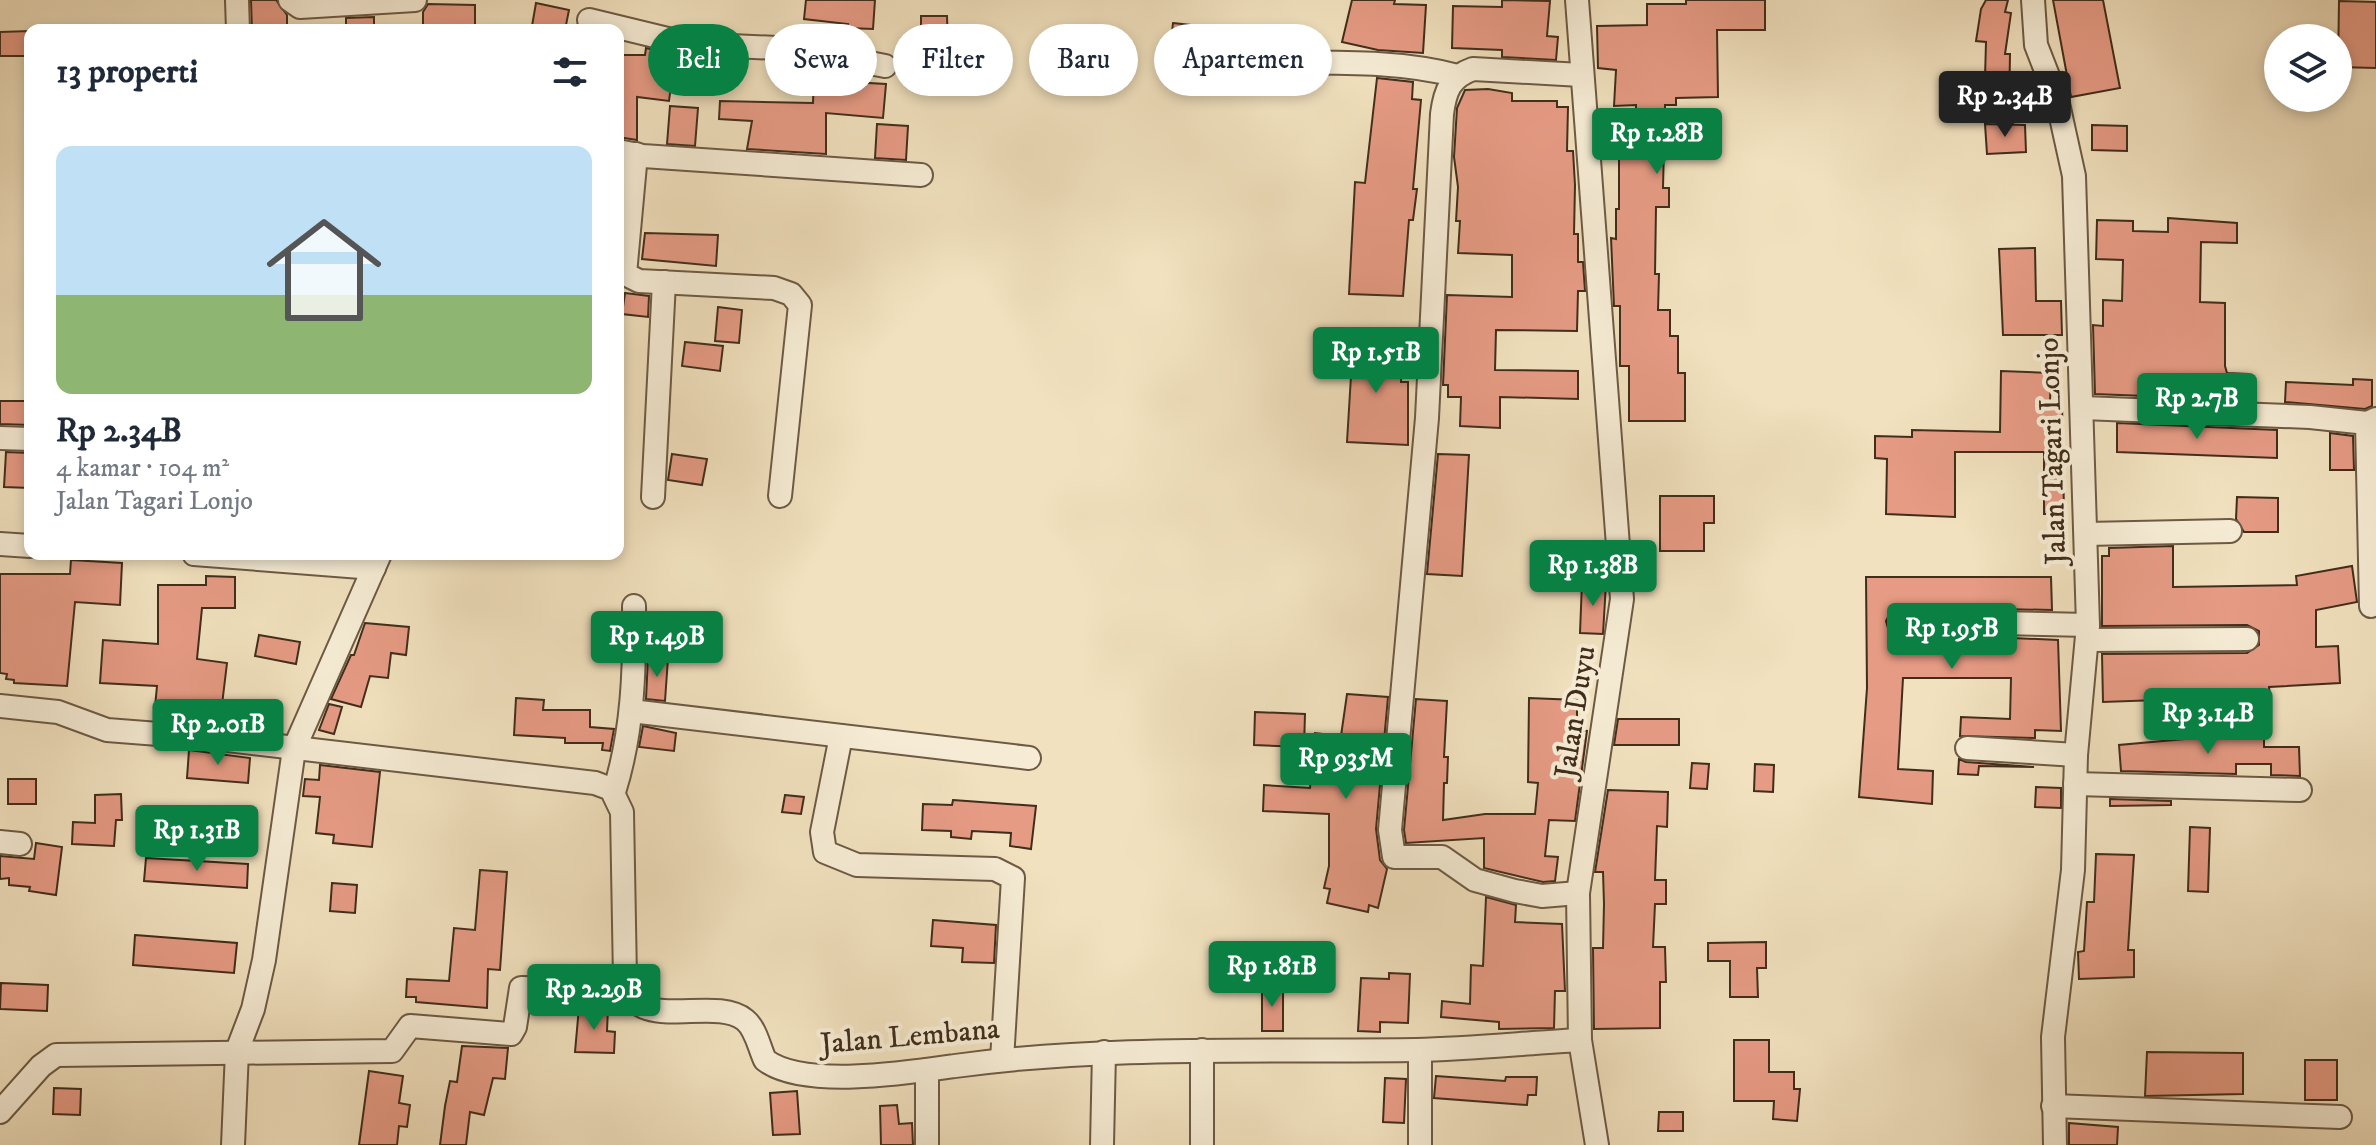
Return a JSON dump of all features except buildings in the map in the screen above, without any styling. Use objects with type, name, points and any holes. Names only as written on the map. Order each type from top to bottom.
[{"type":"street","points":[[237,0],[238,24]]},
{"type":"street","points":[[290,0],[303,7],[415,0]]},
{"type":"street","name":"Jalan Duyu","points":[[1577,0],[1622,611],[1578,893],[1580,1040],[1597,1145]]},
{"type":"street","name":"Jalan Tagari Lonjo","points":[[2033,0],[2036,45],[2057,99],[2072,159],[2083,408],[2088,633],[2076,755],[2073,870],[2055,1007],[2055,1145]]},
{"type":"street","points":[[591,17],[616,24]]},
{"type":"street","points":[[624,26],[688,44],[799,49],[885,66]]},
{"type":"street","points":[[1332,66],[1433,70],[1458,76]]},
{"type":"street","points":[[1578,893],[1542,896],[1515,891],[1475,880],[1442,857],[1397,858],[1391,853],[1397,743],[1428,406],[1442,114],[1447,88],[1458,76],[1473,69],[1581,75]]},
{"type":"street","points":[[780,496],[800,305],[791,294],[774,288],[639,281],[625,274],[627,153],[921,175]]},
{"type":"street","points":[[653,497],[664,282]]},
{"type":"street","points":[[2083,408],[2372,421],[2371,606]]},
{"type":"street","points":[[0,438],[24,439]]},
{"type":"street","points":[[2086,534],[2230,531]]},
{"type":"street","points":[[0,544],[24,546]]},
{"type":"street","points":[[233,1145],[253,1009],[264,960],[294,749],[377,561],[351,560]]},
{"type":"street","points":[[0,1112],[41,1066],[56,1055],[248,1050],[392,1051],[410,1026],[511,1034],[515,1027],[521,988],[627,990],[622,812],[614,792],[626,755],[631,711],[634,606]]},
{"type":"street","points":[[1900,621],[2247,639]]},
{"type":"street","points":[[0,706],[58,712],[107,730],[595,783],[614,792]]},
{"type":"street","points":[[631,711],[1029,758]]},
{"type":"street","points":[[841,736],[822,832],[825,852],[857,865],[995,869],[1011,873],[1002,1060]]},
{"type":"street","points":[[1967,748],[2076,755]]},
{"type":"street","points":[[2075,784],[2300,790]]},
{"type":"street","name":"Jalan Lembana","points":[[627,990],[635,1003],[664,1011],[737,1015],[752,1027],[765,1060],[790,1073],[822,1077],[1104,1052],[1420,1050],[1580,1040]]},
{"type":"street","points":[[1202,1050],[1202,1145]]},
{"type":"street","points":[[1420,1050],[1420,1145]]},
{"type":"street","points":[[1102,1145],[1104,1052]]},
{"type":"street","points":[[927,1070],[927,1145]]},
{"type":"street","points":[[2053,1106],[2340,1117]]}]
